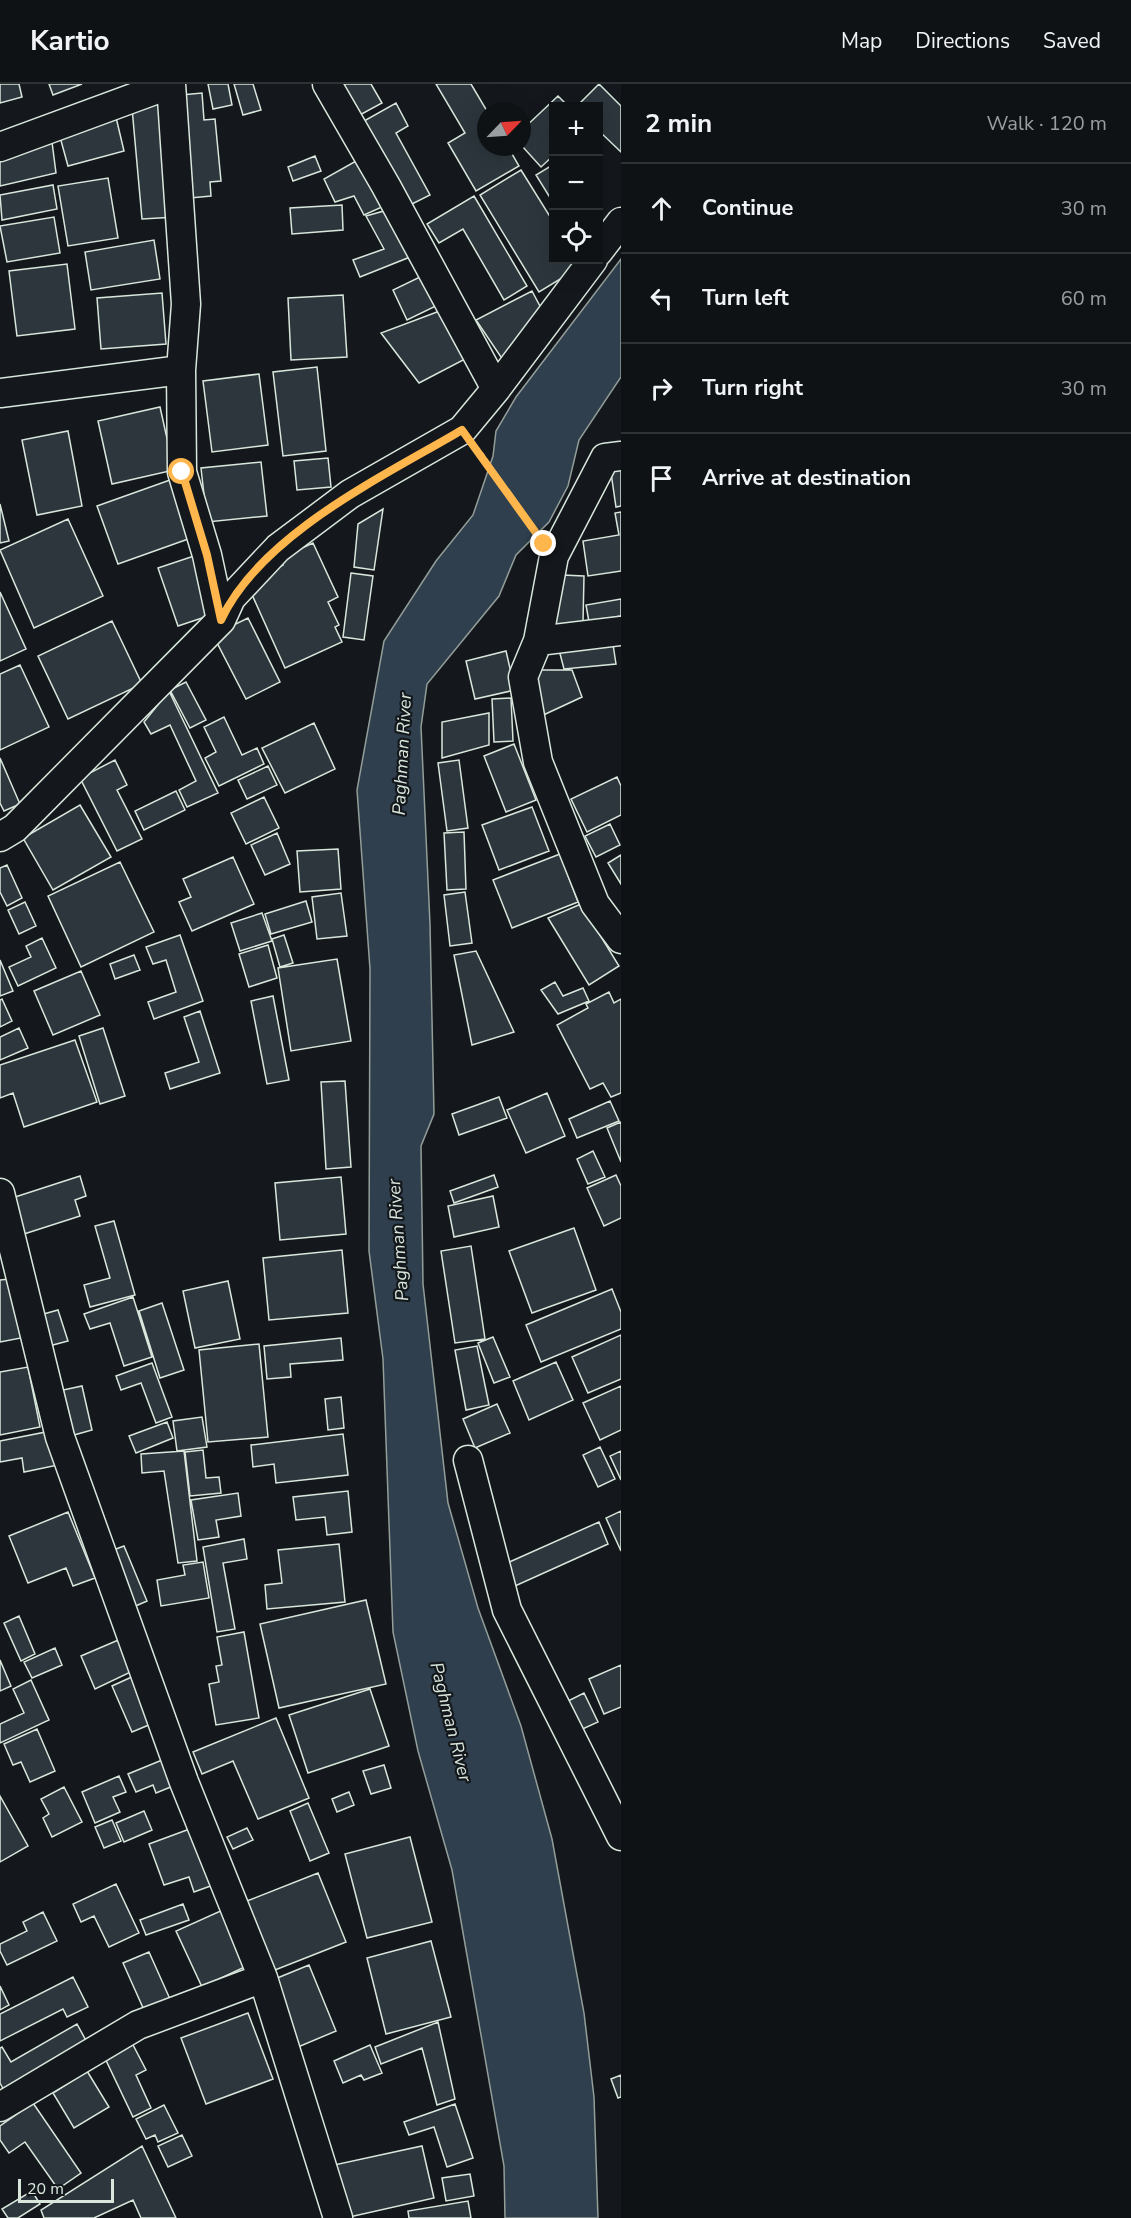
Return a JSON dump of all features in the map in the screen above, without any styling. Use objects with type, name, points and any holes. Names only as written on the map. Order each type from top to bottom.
[{"type":"street","points":[[0,147],[171,84],[186,304],[181,370],[182,472],[207,555],[221,620]]},
{"type":"street","points":[[327,84],[386,186],[496,389]]},
{"type":"street","points":[[603,245],[621,222]]},
{"type":"street","points":[[0,837],[15,828],[221,620],[231,598],[278,548],[350,494],[467,435],[496,389],[590,264]]},
{"type":"street","points":[[0,393],[181,370]]},
{"type":"street","points":[[621,456],[605,459],[554,556],[538,641],[523,676],[538,762],[595,904],[621,939]]},
{"type":"street","points":[[538,641],[621,631]]},
{"type":"street","points":[[0,1193],[60,1437],[184,1782],[263,1978],[338,2218]]},
{"type":"street","points":[[468,1460],[507,1610],[621,1836]]},
{"type":"street","points":[[0,2107],[138,2025],[263,1978]]},
{"type":"path","points":[[467,435],[537,535]]},
{"type":"water","name":"Paghman River","points":[[621,259],[621,377],[579,440],[568,486],[549,522],[516,555],[499,596],[427,684],[421,727],[430,924],[434,1114],[421,1146],[423,1284],[448,1503],[478,1608],[521,1726],[552,1839],[584,2013],[594,2097],[598,2218],[505,2218],[504,2166],[452,1870],[418,1751],[393,1632],[383,1359],[369,1251],[370,969],[357,790],[384,641],[436,561],[473,515],[493,456],[496,431],[516,397]]},
{"type":"building","points":[[0,84],[19,84],[22,97],[0,103]]},
{"type":"building","points":[[49,84],[82,84],[53,95]]},
{"type":"building","points":[[208,84],[228,84],[232,105],[213,109]]},
{"type":"building","points":[[234,84],[253,84],[261,110],[243,115]]},
{"type":"building","points":[[339,84],[371,84],[382,103],[358,116]]},
{"type":"building","points":[[436,84],[471,84],[482,102],[477,102],[477,156],[513,156],[519,166],[476,191],[448,143],[465,133]]},
{"type":"building","points":[[599,84],[621,106],[621,152],[603,135],[603,102],[581,102]]},
{"type":"building","points":[[202,93],[204,120],[215,119],[221,181],[210,182],[211,196],[190,198],[181,95]]},
{"type":"building","points":[[166,96],[176,217],[142,219],[132,108]]},
{"type":"building","points":[[558,96],[564,102],[552,102]]},
{"type":"building","points":[[396,103],[408,126],[396,133],[430,195],[410,205],[364,121]]},
{"type":"building","points":[[549,104],[549,160],[541,167],[531,156],[531,122]]},
{"type":"building","points":[[115,113],[124,151],[68,166],[60,137]]},
{"type":"building","points":[[52,142],[56,173],[0,186],[0,158]]},
{"type":"building","points":[[315,156],[321,171],[293,181],[288,167]]},
{"type":"building","points":[[356,161],[382,207],[364,215],[354,196],[335,202],[324,179]]},
{"type":"building","points":[[549,167],[549,196],[536,175]]},
{"type":"building","points":[[521,170],[549,215],[549,264],[578,264],[580,267],[539,292],[480,195]]},
{"type":"building","points":[[108,178],[118,238],[68,246],[58,186]]},
{"type":"building","points":[[53,185],[57,209],[2,220],[0,195]]},
{"type":"building","points":[[474,196],[527,286],[504,300],[463,229],[439,243],[427,224]]},
{"type":"building","points":[[342,205],[343,230],[292,234],[290,208]]},
{"type":"building","points":[[384,211],[410,257],[360,277],[353,260],[384,249],[366,216]]},
{"type":"building","points":[[54,217],[60,253],[7,262],[0,226]]},
{"type":"building","points":[[154,240],[160,279],[91,290],[85,252]]},
{"type":"building","points":[[67,264],[75,329],[17,336],[9,271]]},
{"type":"building","points":[[424,275],[438,305],[407,320],[393,290]]},
{"type":"building","points":[[532,291],[542,310],[503,360],[476,320]]},
{"type":"building","points":[[162,293],[166,344],[101,349],[97,298]]},
{"type":"building","points":[[343,295],[347,357],[291,360],[288,298]]},
{"type":"building","points":[[445,309],[469,357],[419,383],[381,333]]},
{"type":"building","points":[[317,367],[326,451],[283,456],[273,372]]},
{"type":"building","points":[[259,374],[268,445],[212,452],[203,381]]},
{"type":"building","points":[[160,407],[174,470],[112,484],[98,421]]},
{"type":"building","points":[[68,431],[82,506],[37,515],[22,440]]},
{"type":"building","points":[[328,458],[331,487],[297,490],[294,461]]},
{"type":"building","points":[[261,462],[267,516],[207,522],[201,468]]},
{"type":"building","points":[[621,465],[621,506],[616,507],[610,466]]},
{"type":"building","points":[[170,480],[191,538],[118,564],[97,506]]},
{"type":"building","points":[[0,504],[9,541],[0,543]]},
{"type":"building","points":[[383,509],[374,570],[354,567],[358,524]]},
{"type":"building","points":[[621,512],[621,571],[588,576],[583,541],[619,535],[615,513]]},
{"type":"building","points":[[68,519],[103,596],[34,628],[0,550]]},
{"type":"building","points":[[313,543],[338,597],[328,602],[339,625],[335,627],[342,642],[285,668],[249,588],[259,576],[283,565],[280,558]]},
{"type":"building","points":[[194,556],[214,614],[178,626],[158,568]]},
{"type":"building","points":[[351,573],[373,576],[364,640],[343,637]]},
{"type":"building","points":[[562,575],[584,576],[583,622],[547,627]]},
{"type":"building","points":[[0,592],[26,649],[0,661]]},
{"type":"building","points":[[621,599],[621,616],[589,622],[586,605]]},
{"type":"building","points":[[248,618],[280,682],[246,699],[213,635]]},
{"type":"building","points":[[112,621],[142,684],[68,719],[38,656]]},
{"type":"building","points":[[612,638],[616,664],[564,669],[558,646]]},
{"type":"building","points":[[506,651],[515,690],[475,699],[466,661]]},
{"type":"building","points":[[20,665],[49,727],[0,750],[0,674]]},
{"type":"building","points":[[535,670],[572,670],[582,697],[539,717]]},
{"type":"building","points":[[186,682],[206,720],[190,728],[170,690]]},
{"type":"building","points":[[169,691],[218,793],[187,807],[179,790],[196,781],[170,725],[151,734],[144,722]]},
{"type":"building","points":[[511,698],[513,741],[494,742],[492,699]]},
{"type":"building","points":[[489,713],[489,745],[442,758],[442,722]]},
{"type":"building","points":[[224,717],[242,755],[257,748],[264,764],[219,786],[205,758],[216,752],[204,727]]},
{"type":"building","points":[[314,723],[335,769],[285,793],[262,748]]},
{"type":"building","points":[[514,744],[536,800],[506,812],[484,756]]},
{"type":"building","points":[[0,758],[20,804],[4,811],[0,803]]},
{"type":"building","points":[[115,760],[127,785],[117,790],[142,839],[117,851],[80,778]]},
{"type":"building","points":[[459,760],[468,828],[447,831],[438,763]]},
{"type":"building","points":[[268,766],[277,785],[247,799],[238,780]]},
{"type":"building","points":[[617,777],[621,786],[621,815],[587,832],[571,799]]},
{"type":"building","points":[[176,791],[185,810],[144,830],[135,811]]},
{"type":"building","points":[[264,797],[279,828],[246,844],[231,813]]},
{"type":"building","points":[[80,805],[111,857],[53,890],[23,838]]},
{"type":"building","points":[[532,807],[549,851],[499,870],[482,825]]},
{"type":"building","points":[[610,824],[620,845],[596,857],[585,836]]},
{"type":"building","points":[[464,832],[466,889],[447,890],[444,833]]},
{"type":"building","points":[[277,833],[290,864],[265,875],[251,845]]},
{"type":"building","points":[[338,849],[341,889],[300,892],[297,851]]},
{"type":"building","points":[[560,854],[578,902],[512,928],[493,880]]},
{"type":"building","points":[[621,855],[621,884],[608,863]]},
{"type":"building","points":[[233,857],[254,904],[192,931],[179,902],[191,897],[183,879]]},
{"type":"building","points":[[120,862],[154,932],[81,967],[48,896]]},
{"type":"building","points":[[7,865],[22,898],[7,906],[0,892],[0,868]]},
{"type":"building","points":[[465,892],[472,943],[450,946],[444,895]]},
{"type":"building","points":[[341,893],[347,936],[317,939],[312,897]]},
{"type":"building","points":[[306,901],[312,922],[271,934],[265,914]]},
{"type":"building","points":[[25,902],[36,926],[19,934],[8,910]]},
{"type":"building","points":[[581,904],[619,966],[589,985],[548,918]]},
{"type":"building","points":[[262,913],[272,941],[240,951],[231,923]]},
{"type":"building","points":[[180,935],[203,1001],[154,1019],[148,1002],[176,992],[166,960],[153,964],[146,947]]},
{"type":"building","points":[[284,935],[293,963],[280,967],[272,939]]},
{"type":"building","points":[[42,938],[56,968],[18,986],[9,967],[31,957],[26,946]]},
{"type":"building","points":[[268,945],[277,978],[249,987],[239,954]]},
{"type":"building","points":[[476,951],[514,1032],[472,1045],[454,955]]},
{"type":"building","points":[[134,955],[140,970],[115,979],[110,964]]},
{"type":"building","points":[[337,959],[351,1041],[291,1051],[278,968]]},
{"type":"building","points":[[0,960],[13,991],[0,996]]},
{"type":"building","points":[[81,971],[100,1015],[53,1035],[34,991]]},
{"type":"building","points":[[555,982],[563,996],[583,988],[589,1001],[558,1014],[541,990]]},
{"type":"building","points":[[609,992],[614,1003],[621,999],[621,1093],[611,1097],[603,1083],[590,1089],[557,1025],[588,1008],[586,1004]]},
{"type":"building","points":[[273,996],[289,1080],[267,1084],[251,1001]]},
{"type":"building","points":[[2,999],[12,1021],[0,1027],[0,1000]]},
{"type":"building","points":[[200,1011],[220,1073],[170,1089],[165,1073],[199,1062],[184,1017]]},
{"type":"building","points":[[19,1028],[28,1048],[0,1060],[0,1037]]},
{"type":"building","points":[[103,1028],[125,1096],[100,1104],[79,1036]]},
{"type":"building","points":[[75,1040],[97,1102],[24,1127],[13,1093],[0,1098],[0,1065]]},
{"type":"building","points":[[345,1081],[351,1167],[326,1169],[321,1082]]},
{"type":"building","points":[[547,1093],[565,1136],[526,1153],[507,1110]]},
{"type":"building","points":[[499,1097],[507,1118],[459,1135],[452,1114]]},
{"type":"building","points":[[610,1101],[619,1121],[577,1138],[569,1119]]},
{"type":"building","points":[[621,1122],[621,1162],[607,1128]]},
{"type":"building","points":[[593,1151],[605,1177],[588,1184],[577,1159]]},
{"type":"building","points":[[494,1175],[498,1187],[454,1203],[450,1191]]},
{"type":"building","points":[[616,1175],[621,1186],[621,1218],[604,1226],[587,1188]]},
{"type":"building","points":[[80,1176],[86,1196],[75,1200],[80,1216],[24,1234],[12,1198]]},
{"type":"building","points":[[341,1177],[346,1234],[280,1240],[275,1183]]},
{"type":"building","points":[[493,1196],[499,1227],[454,1237],[448,1206]]},
{"type":"building","points":[[114,1221],[135,1295],[90,1307],[84,1285],[110,1278],[95,1226]]},
{"type":"building","points":[[574,1228],[596,1290],[532,1313],[509,1251]]},
{"type":"building","points":[[471,1246],[485,1339],[455,1343],[441,1251]]},
{"type":"building","points":[[342,1250],[348,1313],[269,1320],[263,1258]]},
{"type":"building","points":[[9,1279],[21,1338],[0,1342],[0,1280]]},
{"type":"building","points":[[228,1281],[240,1339],[195,1348],[183,1291]]},
{"type":"building","points":[[612,1289],[621,1312],[621,1329],[541,1362],[526,1325]]},
{"type":"building","points":[[133,1297],[152,1357],[124,1366],[110,1323],[90,1329],[84,1314]]},
{"type":"building","points":[[162,1303],[184,1370],[160,1378],[139,1311]]},
{"type":"building","points":[[58,1310],[68,1341],[49,1346],[40,1315]]},
{"type":"building","points":[[621,1335],[621,1379],[588,1393],[572,1357]]},
{"type":"building","points":[[493,1337],[510,1377],[494,1383],[478,1343]]},
{"type":"building","points":[[341,1338],[343,1360],[290,1364],[291,1377],[267,1379],[264,1346]]},
{"type":"building","points":[[259,1344],[268,1437],[208,1442],[199,1350]]},
{"type":"building","points":[[477,1346],[489,1405],[466,1410],[455,1350]]},
{"type":"building","points":[[556,1362],[573,1400],[529,1420],[513,1381]]},
{"type":"building","points":[[152,1363],[172,1417],[156,1423],[141,1383],[121,1390],[116,1376]]},
{"type":"building","points":[[28,1367],[40,1427],[0,1435],[0,1372]]},
{"type":"building","points":[[82,1386],[92,1430],[74,1435],[63,1390]]},
{"type":"building","points":[[621,1386],[621,1430],[600,1440],[583,1403]]},
{"type":"building","points":[[341,1397],[344,1428],[328,1430],[325,1399]]},
{"type":"building","points":[[497,1404],[510,1433],[475,1448],[463,1419]]},
{"type":"building","points":[[202,1417],[207,1447],[177,1451],[173,1421]]},
{"type":"building","points":[[167,1422],[173,1438],[136,1453],[129,1436]]},
{"type":"building","points":[[51,1431],[58,1465],[24,1472],[22,1458],[0,1462],[0,1441]]},
{"type":"building","points":[[343,1434],[348,1475],[276,1483],[274,1464],[253,1467],[251,1445]]},
{"type":"building","points":[[600,1447],[615,1479],[598,1487],[583,1455]]},
{"type":"building","points":[[203,1450],[206,1478],[219,1477],[221,1493],[190,1496],[185,1452]]},
{"type":"building","points":[[184,1451],[197,1561],[178,1563],[164,1471],[142,1473],[141,1454]]},
{"type":"building","points":[[621,1451],[621,1480],[610,1456]]},
{"type":"building","points":[[348,1491],[352,1532],[327,1535],[325,1517],[296,1520],[293,1497]]},
{"type":"building","points":[[238,1493],[241,1516],[216,1520],[219,1537],[198,1540],[191,1500]]},
{"type":"building","points":[[621,1511],[621,1551],[606,1518]]},
{"type":"building","points":[[68,1512],[95,1578],[73,1586],[66,1568],[28,1583],[9,1536]]},
{"type":"building","points":[[599,1522],[608,1544],[515,1586],[505,1564]]},
{"type":"building","points":[[244,1539],[247,1559],[223,1563],[235,1629],[217,1632],[203,1547]]},
{"type":"building","points":[[339,1544],[345,1602],[267,1609],[265,1585],[282,1583],[278,1550]]},
{"type":"building","points":[[124,1546],[147,1601],[131,1608],[108,1552]]},
{"type":"building","points":[[203,1562],[209,1598],[161,1606],[157,1580],[185,1575],[183,1565]]},
{"type":"building","points":[[366,1600],[386,1684],[279,1708],[260,1624]]},
{"type":"building","points":[[19,1616],[35,1654],[21,1661],[4,1623]]},
{"type":"building","points":[[244,1632],[259,1718],[216,1725],[209,1684],[219,1682],[216,1666],[222,1665],[217,1637]]},
{"type":"building","points":[[123,1638],[137,1669],[95,1689],[81,1656]]},
{"type":"building","points":[[55,1648],[62,1665],[32,1678],[24,1662]]},
{"type":"building","points":[[0,1660],[11,1686],[0,1691]]},
{"type":"building","points":[[621,1665],[621,1707],[604,1714],[589,1679]]},
{"type":"building","points":[[136,1675],[156,1722],[132,1732],[112,1686]]},
{"type":"building","points":[[31,1680],[49,1720],[0,1743],[0,1724],[24,1713],[13,1689]]},
{"type":"building","points":[[370,1689],[389,1746],[308,1773],[289,1715]]},
{"type":"building","points":[[584,1693],[598,1722],[576,1732],[562,1704]]},
{"type":"building","points":[[276,1718],[309,1798],[258,1819],[233,1761],[202,1774],[193,1752]]},
{"type":"building","points":[[37,1729],[55,1771],[30,1782],[21,1762],[13,1765],[4,1744]]},
{"type":"building","points":[[167,1758],[178,1784],[156,1793],[153,1785],[136,1792],[128,1774]]},
{"type":"building","points":[[384,1765],[391,1788],[371,1794],[363,1771]]},
{"type":"building","points":[[119,1776],[126,1792],[113,1797],[120,1812],[95,1823],[82,1792]]},
{"type":"building","points":[[64,1787],[82,1822],[52,1837],[43,1818],[49,1814],[41,1799]]},
{"type":"building","points":[[349,1792],[354,1805],[337,1812],[332,1799]]},
{"type":"building","points":[[0,1796],[28,1846],[0,1862]]},
{"type":"building","points":[[308,1803],[329,1853],[310,1861],[290,1811]]},
{"type":"building","points":[[144,1811],[152,1830],[124,1842],[116,1823]]},
{"type":"building","points":[[112,1820],[121,1841],[104,1848],[95,1827]]},
{"type":"building","points":[[195,1827],[216,1884],[194,1892],[189,1877],[164,1885],[149,1844]]},
{"type":"building","points":[[247,1828],[253,1840],[233,1849],[227,1837]]},
{"type":"building","points":[[410,1837],[432,1922],[367,1938],[345,1854]]},
{"type":"building","points":[[318,1873],[346,1942],[275,1970],[247,1901]]},
{"type":"building","points":[[116,1884],[139,1933],[109,1947],[94,1916],[81,1922],[73,1904]]},
{"type":"building","points":[[183,1904],[189,1920],[146,1935],[140,1920]]},
{"type":"building","points":[[225,1909],[251,1964],[202,1987],[176,1931]]},
{"type":"building","points":[[43,1912],[57,1941],[7,1965],[0,1951],[0,1944],[27,1931],[23,1922]]},
{"type":"building","points":[[431,1941],[451,2017],[386,2034],[367,1958]]},
{"type":"building","points":[[149,1952],[170,1999],[144,2010],[123,1963]]},
{"type":"building","points":[[309,1965],[336,2031],[298,2047],[270,1981]]},
{"type":"building","points":[[73,1977],[88,2007],[67,2017],[63,2009],[0,2041],[0,2014]]},
{"type":"building","points":[[0,1986],[9,2005],[0,2010]]},
{"type":"building","points":[[248,2013],[273,2079],[206,2104],[181,2038]]},
{"type":"building","points":[[438,2022],[455,2099],[437,2105],[422,2048],[381,2064],[375,2047]]},
{"type":"building","points":[[77,2024],[89,2046],[6,2094],[0,2083],[0,2048],[2,2047],[11,2062]]},
{"type":"building","points":[[131,2041],[146,2070],[136,2075],[151,2108],[133,2117],[103,2054]]},
{"type":"building","points":[[370,2045],[382,2073],[364,2080],[361,2075],[343,2083],[334,2061]]},
{"type":"building","points":[[87,2071],[109,2107],[74,2128],[53,2093]]},
{"type":"building","points":[[621,2075],[621,2097],[618,2098],[611,2079]]},
{"type":"building","points":[[33,2103],[81,2173],[58,2189],[25,2142],[9,2153],[0,2140],[0,2126]]},
{"type":"building","points":[[455,2104],[473,2158],[447,2167],[434,2127],[409,2135],[404,2122]]},
{"type":"building","points":[[164,2105],[178,2133],[158,2142],[155,2135],[146,2139],[136,2119]]},
{"type":"building","points":[[182,2135],[192,2156],[168,2167],[158,2146]]},
{"type":"building","points":[[142,2146],[176,2218],[141,2218],[133,2200],[94,2218],[44,2218],[41,2210]]},
{"type":"building","points":[[422,2146],[434,2198],[345,2218],[334,2165]]},
{"type":"building","points":[[470,2174],[474,2196],[446,2201],[442,2178]]},
{"type":"building","points":[[32,2191],[40,2204],[18,2218],[8,2218],[2,2209]]},
{"type":"building","points":[[468,2201],[471,2218],[409,2218],[408,2211]]},
{"type":"route","points":[[182,472],[207,555],[221,620],[231,598],[278,548],[350,494],[462,430],[472,440],[544,544]]}]
